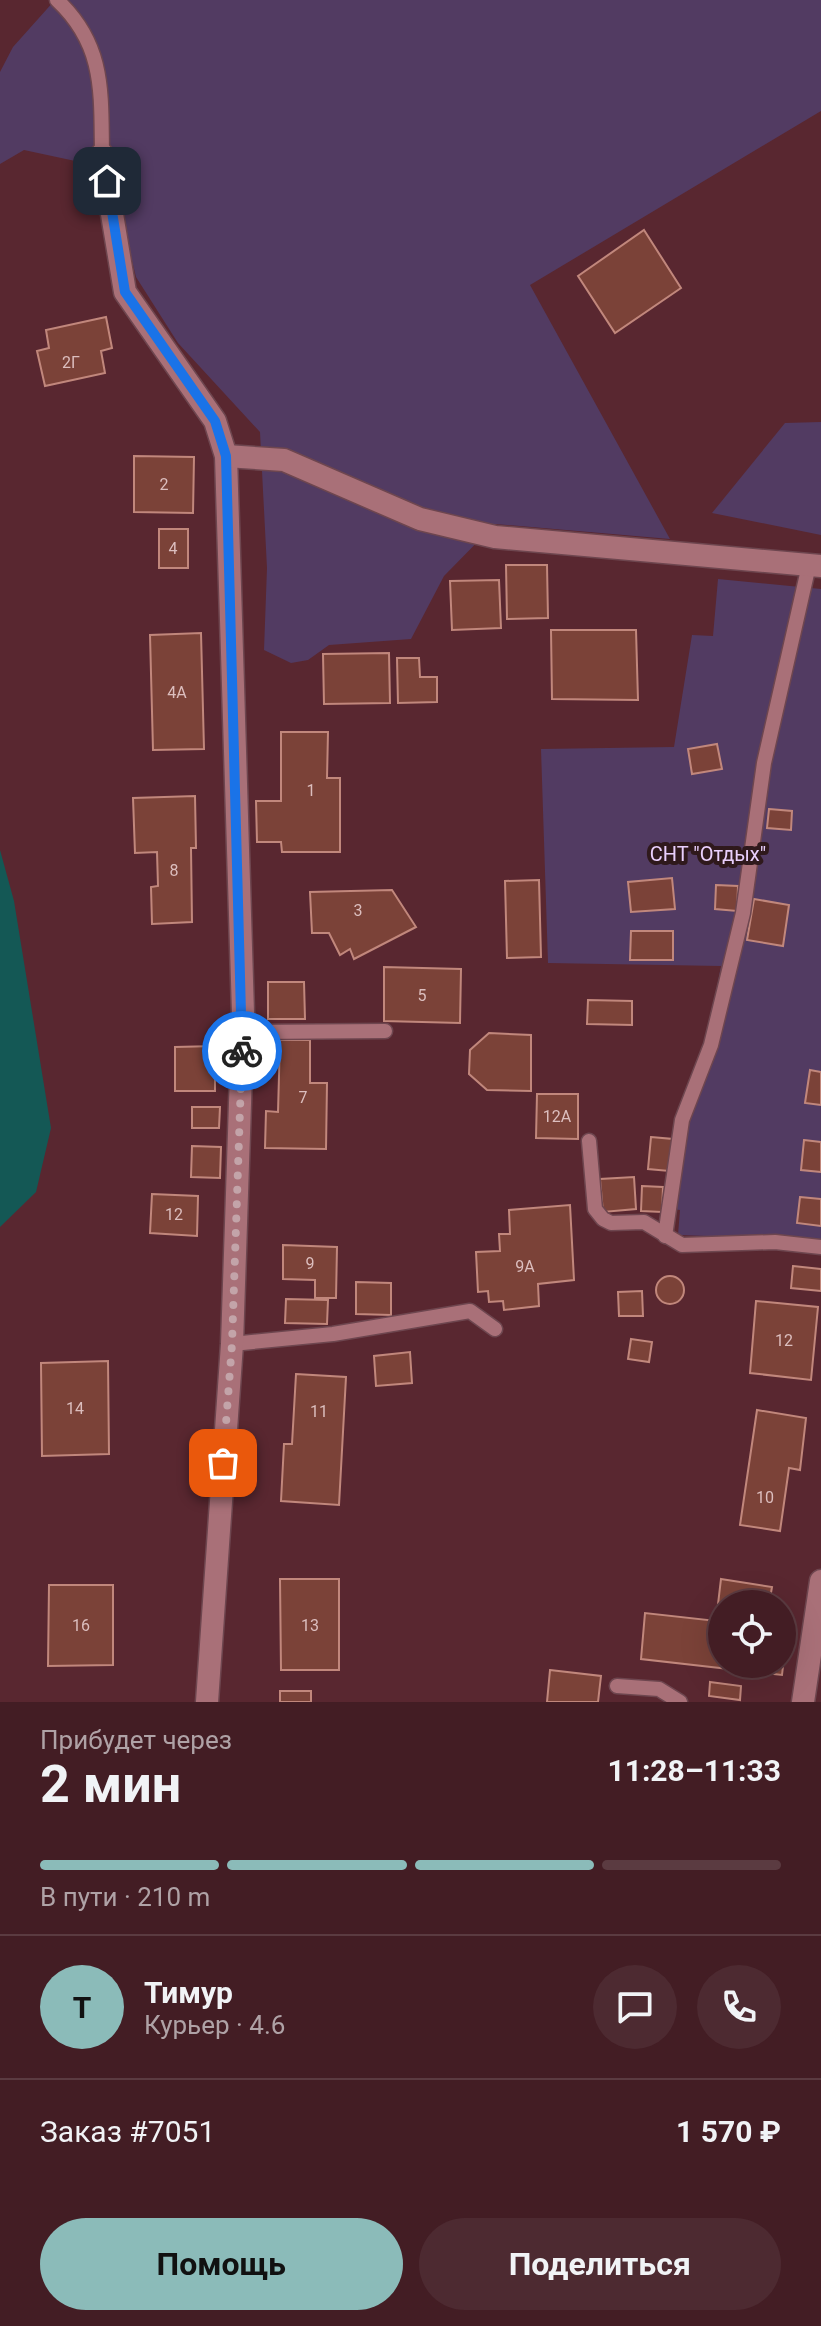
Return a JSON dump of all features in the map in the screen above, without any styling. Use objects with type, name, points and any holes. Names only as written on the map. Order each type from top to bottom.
[{"type":"street","points":[[102,154],[125,292],[215,421],[226,456],[242,1032],[232,1344],[207,1702]]},
{"type":"street","points":[[226,456],[284,460],[420,519],[495,537],[815,566]]},
{"type":"street","points":[[803,1702],[821,1581]]},
{"type":"lane","points":[[57,0],[79,21],[101,73],[102,154]]},
{"type":"lane","points":[[665,1236],[682,1120],[708,1056],[743,913],[762,774],[815,566]]},
{"type":"lane","points":[[242,1032],[385,1031]]},
{"type":"lane","points":[[589,1141],[595,1209],[611,1223],[644,1222],[682,1245],[775,1242],[821,1247]]},
{"type":"lane","points":[[232,1344],[333,1334],[470,1311],[495,1329]]},
{"type":"lane","points":[[617,1686],[659,1689],[680,1702]]},
{"type":"green space","points":[[55,0],[821,0],[821,111],[530,285],[670,539],[495,524],[444,576],[411,639],[329,645],[308,660],[291,663],[264,650],[267,568],[260,432],[178,343],[136,277],[123,224],[117,170],[24,150],[0,164],[0,72],[13,47]]},
{"type":"green space","points":[[821,422],[821,535],[712,513],[785,423]]},
{"type":"green space","name":"СНТ \"Отдых\"","points":[[718,579],[821,589],[821,1240],[678,1235],[680,1210],[665,1208],[707,1038],[721,966],[548,963],[541,749],[674,747],[692,635],[713,636]]},
{"type":"water","points":[[0,850],[14,901],[51,1128],[36,1192],[0,1227]]},
{"type":"building","points":[[644,230],[681,288],[615,333],[578,276]]},
{"type":"building","points":[[106,317],[112,348],[101,351],[105,373],[45,386],[37,351],[49,348],[46,330]]},
{"type":"building","points":[[134,456],[194,457],[193,513],[134,512]]},
{"type":"building","points":[[159,529],[188,529],[188,568],[159,568]]},
{"type":"building","points":[[506,565],[547,565],[548,618],[507,619]]},
{"type":"building","points":[[499,580],[501,628],[452,630],[450,581]]},
{"type":"building","points":[[551,630],[636,630],[638,700],[552,699]]},
{"type":"building","points":[[201,633],[204,749],[153,750],[150,635]]},
{"type":"building","points":[[389,653],[390,703],[324,704],[323,654]]},
{"type":"building","points":[[397,658],[419,658],[420,677],[437,677],[437,702],[398,703]]},
{"type":"building","points":[[281,732],[328,732],[327,778],[340,778],[340,852],[282,852],[281,842],[257,842],[256,801],[281,801]]},
{"type":"building","points":[[717,744],[722,769],[692,774],[688,749]]},
{"type":"building","points":[[195,796],[196,848],[191,848],[192,922],[152,924],[151,887],[158,886],[157,852],[135,853],[133,798]]},
{"type":"building","points":[[769,809],[792,811],[791,830],[767,828]]},
{"type":"building","points":[[672,878],[675,909],[631,912],[628,882]]},
{"type":"building","points":[[539,880],[541,957],[507,958],[505,881]]},
{"type":"building","points":[[716,885],[738,886],[737,911],[715,909]]},
{"type":"building","points":[[392,890],[416,927],[354,959],[350,949],[340,955],[329,933],[312,933],[310,892]]},
{"type":"building","points":[[754,899],[789,905],[783,946],[747,940]]},
{"type":"building","points":[[631,931],[673,931],[673,960],[630,960]]},
{"type":"building","points":[[384,967],[461,969],[460,1023],[384,1021]]},
{"type":"building","points":[[268,982],[304,982],[305,1019],[268,1019]]},
{"type":"building","points":[[588,1000],[632,1001],[632,1025],[587,1024]]},
{"type":"building","points":[[489,1033],[531,1035],[531,1091],[487,1090],[469,1074],[470,1050]]},
{"type":"building","points":[[280,1040],[310,1040],[310,1083],[327,1083],[326,1149],[265,1148],[266,1111],[278,1112]]},
{"type":"building","points":[[215,1046],[215,1091],[175,1091],[175,1047]]},
{"type":"building","points":[[810,1070],[821,1072],[821,1105],[805,1103]]},
{"type":"building","points":[[537,1094],[578,1094],[578,1139],[536,1138]]},
{"type":"building","points":[[192,1107],[220,1107],[219,1128],[192,1128]]},
{"type":"building","points":[[651,1137],[673,1139],[669,1171],[648,1169]]},
{"type":"building","points":[[804,1140],[821,1142],[821,1172],[801,1170]]},
{"type":"building","points":[[192,1146],[221,1147],[220,1178],[191,1177]]},
{"type":"building","points":[[634,1177],[636,1209],[603,1212],[600,1179]]},
{"type":"building","points":[[642,1186],[663,1187],[662,1212],[641,1211]]},
{"type":"building","points":[[152,1194],[198,1196],[197,1236],[150,1233]]},
{"type":"building","points":[[800,1197],[821,1199],[821,1226],[797,1223]]},
{"type":"building","points":[[570,1205],[574,1280],[538,1284],[539,1306],[504,1310],[503,1301],[489,1302],[488,1291],[478,1292],[476,1252],[500,1251],[499,1234],[510,1234],[509,1210]]},
{"type":"building","points":[[283,1245],[337,1247],[336,1298],[315,1298],[315,1280],[283,1279]]},
{"type":"building","points":[[793,1266],[821,1269],[821,1291],[791,1288]]},
{"type":"building","points":[[670,1276],[680,1280],[684,1290],[680,1300],[670,1304],[660,1300],[656,1290],[660,1280]]},
{"type":"building","points":[[356,1282],[391,1283],[391,1315],[356,1314]]},
{"type":"building","points":[[642,1291],[643,1316],[619,1316],[618,1292]]},
{"type":"building","points":[[286,1299],[328,1300],[327,1324],[285,1323]]},
{"type":"building","points":[[756,1301],[818,1307],[811,1380],[750,1373]]},
{"type":"building","points":[[631,1339],[652,1342],[649,1362],[628,1359]]},
{"type":"building","points":[[410,1352],[412,1383],[376,1386],[374,1356]]},
{"type":"building","points":[[108,1361],[109,1454],[42,1456],[41,1363]]},
{"type":"building","points":[[296,1374],[346,1377],[339,1505],[281,1501],[284,1444],[292,1444]]},
{"type":"building","points":[[757,1410],[806,1418],[800,1470],[789,1468],[780,1531],[740,1525]]},
{"type":"building","points":[[280,1579],[339,1579],[339,1670],[281,1670]]},
{"type":"building","points":[[721,1579],[772,1587],[771,1590],[720,1590]]},
{"type":"building","points":[[49,1585],[113,1585],[113,1665],[48,1666]]},
{"type":"building","points":[[645,1613],[708,1620],[708,1667],[641,1659]]},
{"type":"building","points":[[550,1670],[601,1676],[598,1702],[547,1702]]},
{"type":"building","points":[[710,1682],[741,1686],[740,1700],[709,1696]]},
{"type":"building","points":[[280,1691],[311,1691],[311,1702],[280,1702]]},
{"type":"way so far","points":[[223,1463],[232,1344],[242,1051]]},
{"type":"route","points":[[107,181],[125,292],[153,337],[215,421],[226,456],[242,1051]]}]
